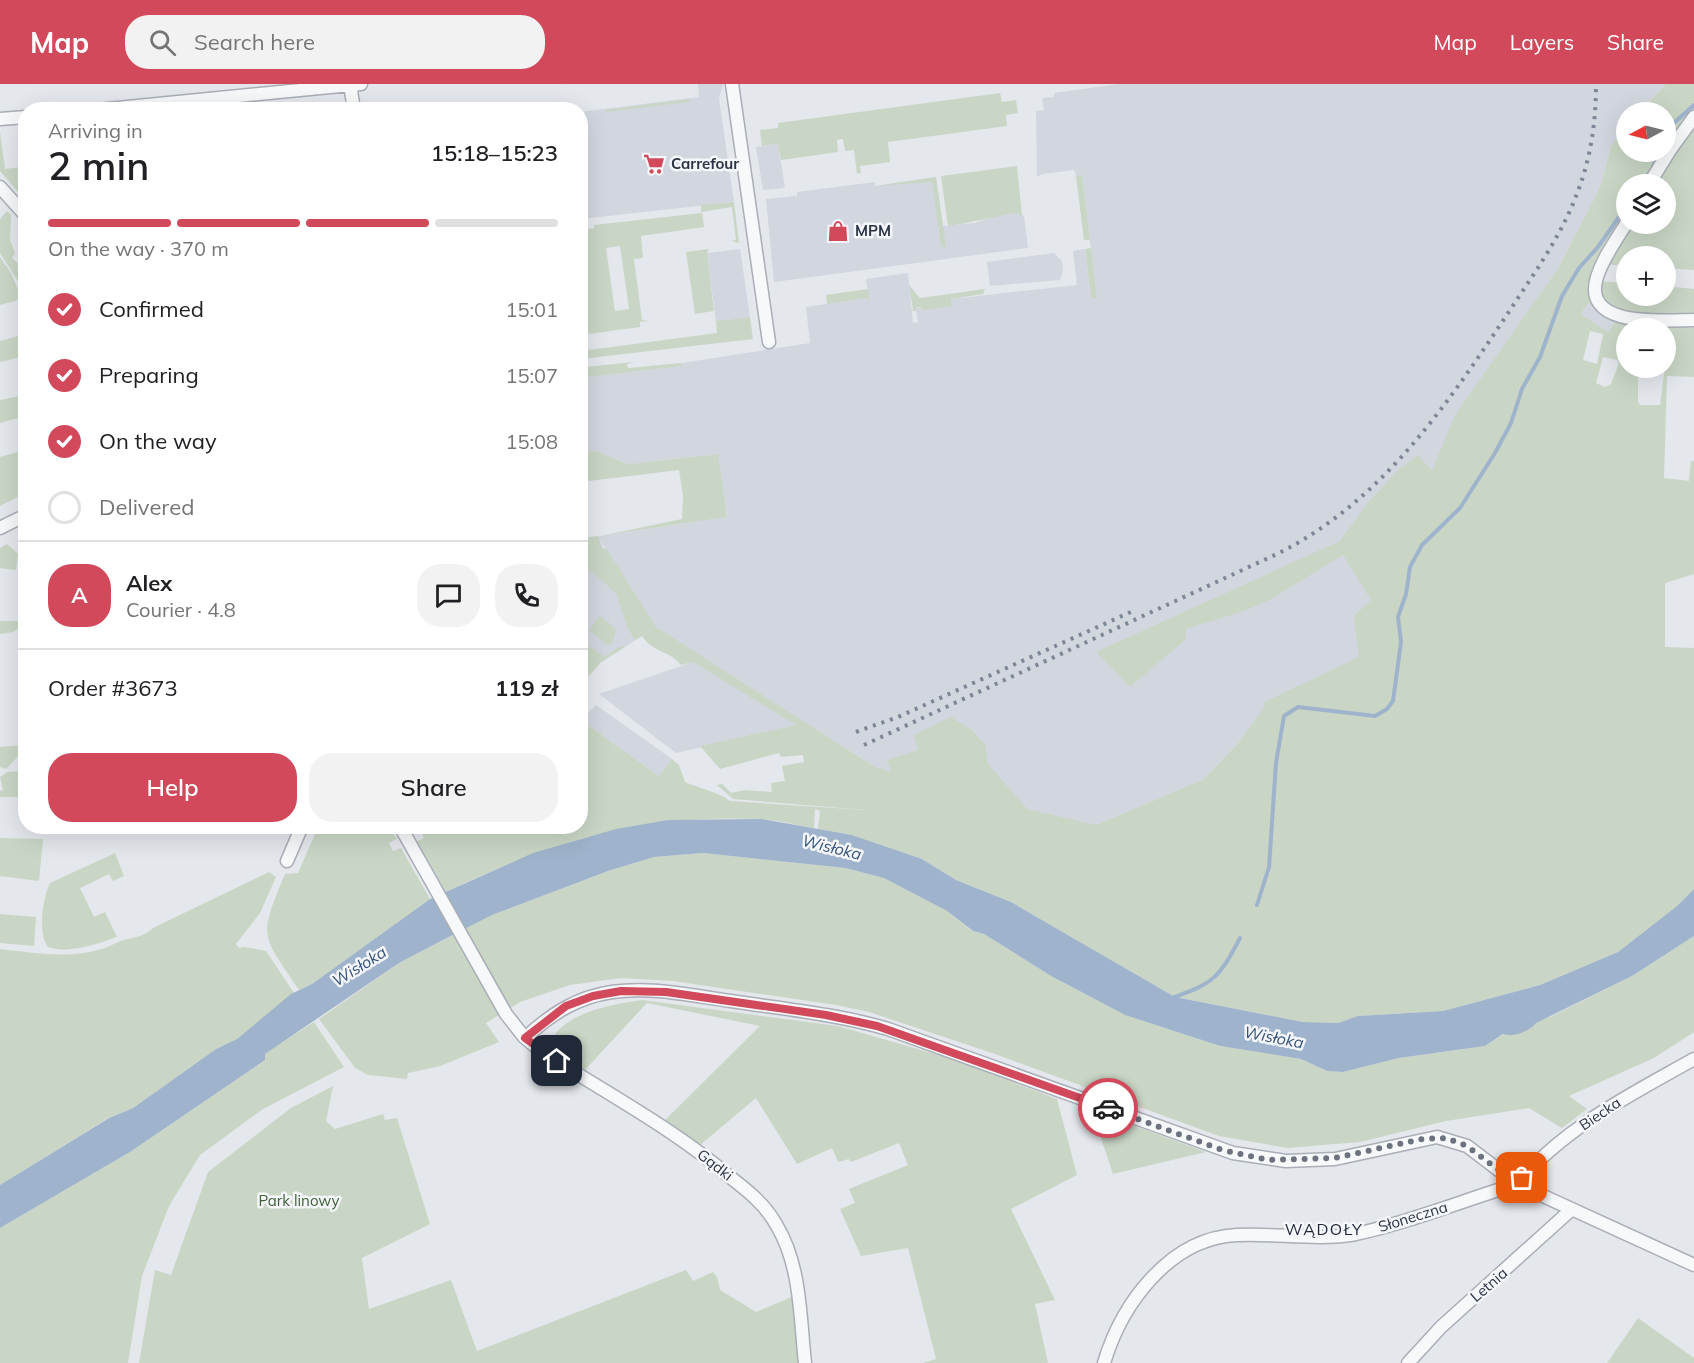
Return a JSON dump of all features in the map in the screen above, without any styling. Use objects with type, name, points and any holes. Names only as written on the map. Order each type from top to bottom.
[{"type":"street","points":[[208,102],[354,84],[354,102]]},
{"type":"street","points":[[734,84],[769,342]]},
{"type":"street","points":[[1655,174],[1694,117]]},
{"type":"street","points":[[0,120],[18,118]]},
{"type":"street","points":[[0,187],[18,207]]},
{"type":"street","points":[[1620,234],[1598,273],[1594,289],[1598,303],[1610,312],[1629,319],[1694,320]]},
{"type":"street","points":[[0,528],[18,519]]},
{"type":"street","points":[[287,861],[299,834]]},
{"type":"street","name":"Gądki","points":[[405,834],[505,1011],[525,1038],[541,1051],[698,1151],[755,1197],[768,1211],[784,1239],[794,1269],[805,1363]]},
{"type":"street","points":[[525,1038],[566,1006],[612,992],[659,992],[780,1008],[888,1029],[1233,1153],[1268,1160],[1308,1161],[1350,1156],[1437,1137],[1467,1146],[1517,1184],[1694,1265]]},
{"type":"street","name":"Biecka","points":[[1517,1184],[1556,1147],[1614,1103],[1694,1059]]},
{"type":"street","name":"Słoneczna","points":[[1104,1363],[1108,1350],[1133,1304],[1151,1280],[1172,1259],[1190,1246],[1205,1240],[1235,1235],[1353,1234],[1397,1223],[1517,1184]]},
{"type":"street","name":"Letnia","points":[[1408,1363],[1442,1328],[1572,1209]]},
{"type":"shaded area","points":[[698,84],[723,84],[719,98],[734,202],[588,218],[588,111],[699,97]]},
{"type":"shaded area","points":[[1119,84],[1666,84],[1649,102],[1616,102],[1616,140],[1611,146],[1601,185],[1559,267],[1526,316],[1380,604],[1379,648],[1265,708],[1238,743],[1204,779],[1096,825],[1004,814],[875,767],[655,627],[599,538],[642,636],[601,662],[591,674],[588,671],[588,538],[727,517],[717,454],[628,464],[596,451],[588,452],[588,377],[682,366],[682,363],[810,343],[806,307],[868,298],[869,302],[866,279],[908,273],[913,323],[918,322],[916,308],[952,306],[951,299],[1077,285],[1073,251],[1085,249],[1091,298],[1097,298],[1082,175],[1076,176],[1074,170],[1042,174],[1037,177],[1036,111],[1044,110],[1042,98],[1054,97],[1054,93]]},
{"type":"shaded area","points":[[778,144],[785,188],[763,190],[756,147]]},
{"type":"shaded area","points":[[936,177],[943,226],[975,223],[997,215],[1017,213],[1024,216],[1028,248],[774,282],[766,199],[797,196],[797,192],[875,182],[875,186]]},
{"type":"shaded area","points":[[740,249],[750,317],[716,321],[707,253]]},
{"type":"shaded area","points":[[1054,253],[1062,261],[1063,270],[1060,280],[990,286],[987,262]]},
{"type":"shaded area","points":[[1588,303],[1615,320],[1608,332],[1581,314]]},
{"type":"shaded area","points":[[693,662],[796,725],[676,753],[599,694]]},
{"type":"shaded area","points":[[596,705],[672,759],[659,776],[588,725],[588,713]]},
{"type":"green space","points":[[1666,84],[1694,84],[1694,114],[1676,140],[1676,102],[1649,102]]},
{"type":"green space","points":[[1000,93],[1002,102],[1016,100],[1018,113],[1006,115],[1007,126],[888,142],[890,162],[860,166],[861,173],[857,174],[854,150],[845,151],[843,139],[837,140],[838,152],[781,160],[778,144],[762,146],[760,130],[778,128],[778,123]]},
{"type":"green space","points":[[690,99],[689,102],[606,112],[606,110]]},
{"type":"green space","points":[[1694,121],[1694,270],[1676,269],[1676,246],[1616,246],[1616,265],[1605,264],[1623,234],[1676,234],[1676,174],[1660,174],[1667,162],[1676,162],[1676,149]]},
{"type":"green space","points":[[0,131],[5,169],[18,167],[18,192],[0,171]]},
{"type":"green space","points":[[1616,140],[1616,162],[1661,162],[1653,174],[1616,174],[1617,234],[1604,256],[1597,307],[1660,318],[1616,318],[1616,360],[1603,357],[1596,383],[1605,387],[1611,384],[1616,371],[1616,378],[1638,378],[1640,405],[1660,405],[1664,378],[1667,378],[1664,478],[1689,481],[1691,461],[1694,461],[1694,574],[1665,583],[1665,647],[1694,648],[1694,889],[1677,906],[1618,952],[1540,985],[1443,1011],[1358,1016],[1338,1023],[1303,1022],[1175,997],[1011,902],[956,880],[922,859],[852,835],[818,829],[820,811],[815,809],[814,828],[780,821],[717,819],[636,826],[598,834],[523,858],[446,892],[417,841],[424,838],[422,834],[588,834],[588,725],[659,776],[672,759],[679,765],[685,782],[714,792],[730,801],[865,810],[733,799],[717,785],[722,784],[731,793],[745,790],[772,792],[771,783],[785,781],[782,766],[804,762],[803,755],[781,757],[779,753],[720,769],[700,746],[796,725],[693,662],[681,665],[651,646],[642,636],[635,640],[627,627],[616,593],[591,571],[588,572],[588,537],[598,536],[602,549],[606,548],[656,627],[875,767],[891,772],[887,760],[918,750],[914,735],[951,717],[973,731],[985,745],[988,764],[1027,809],[1096,825],[1204,779],[1238,743],[1264,708],[1264,702],[1359,657],[1354,616],[1371,600],[1343,555],[1271,599],[1244,611],[1186,629],[1185,640],[1130,687],[1096,652],[1340,541],[1367,504],[1398,470],[1418,455],[1432,471],[1455,415],[1559,267],[1601,185],[1611,146]],"holes":[[[1588,303],[1615,320],[1608,332],[1581,314]],[[1590,331],[1603,334],[1597,364],[1583,360]]]},
{"type":"green space","points":[[1017,166],[1022,216],[1017,213],[948,226],[941,176]]},
{"type":"green space","points":[[1082,175],[1090,240],[1084,240],[1076,176]]},
{"type":"green space","points":[[936,177],[946,247],[941,247],[932,182],[875,186]]},
{"type":"green space","points":[[734,202],[739,243],[731,241],[736,240],[732,207],[701,212],[701,205]]},
{"type":"green space","points":[[7,211],[11,215],[10,240],[15,253],[12,258],[18,264],[18,281],[0,253],[0,219]]},
{"type":"green space","points":[[702,213],[704,227],[641,236],[643,258],[634,259],[642,320],[649,321],[640,322],[640,327],[588,334],[588,229],[594,228],[594,225]],"holes":[[[620,246],[629,309],[615,311],[606,248]]]},
{"type":"green space","points":[[1091,248],[1097,298],[1091,298],[1085,249]]},
{"type":"green space","points":[[709,249],[707,253],[714,311],[695,314],[686,252]]},
{"type":"green space","points":[[0,257],[11,273],[18,290],[18,300],[0,305]]},
{"type":"green space","points":[[1598,281],[1616,282],[1616,306],[1676,306],[1676,287],[1694,289],[1694,317],[1646,317],[1603,305]]},
{"type":"green space","points":[[909,285],[920,298],[985,289],[983,294],[951,299],[952,306],[923,310],[920,307],[916,308],[916,311],[910,311],[913,310]]},
{"type":"green space","points":[[868,289],[869,302],[867,298],[827,304],[826,295]]},
{"type":"green space","points":[[750,317],[753,339],[588,358],[588,350],[717,333],[716,321]]},
{"type":"green space","points":[[1676,321],[1688,323],[1688,328],[1694,328],[1694,377],[1676,376]]},
{"type":"green space","points":[[18,336],[18,358],[0,362],[0,341]]},
{"type":"green space","points":[[634,362],[627,364],[628,368],[682,363],[683,366],[588,377],[588,367]]},
{"type":"green space","points":[[18,396],[18,418],[0,423],[0,400]]},
{"type":"green space","points":[[596,451],[628,464],[718,454],[727,517],[600,536],[682,519],[683,496],[679,470],[588,481],[588,452]]},
{"type":"green space","points":[[18,452],[18,497],[0,506],[0,457]]},
{"type":"green space","points":[[7,544],[18,554],[16,570],[0,568],[0,548]]},
{"type":"green space","points":[[600,616],[616,629],[612,645],[607,645],[589,630]]},
{"type":"green space","points":[[0,621],[18,621],[18,629],[0,634]]},
{"type":"green space","points":[[588,645],[605,657],[620,646],[625,647],[601,662],[588,676]]},
{"type":"green space","points":[[18,746],[18,756],[6,769],[0,767],[0,747]]},
{"type":"green space","points":[[18,771],[18,797],[0,797],[0,791],[3,790],[0,777],[7,772]]},
{"type":"green space","points":[[315,834],[393,834],[397,839],[389,843],[393,851],[401,848],[430,899],[312,984],[299,990],[277,957],[268,935],[270,912],[285,874],[298,873]]},
{"type":"green space","points":[[0,838],[43,839],[39,881],[0,876]]},
{"type":"green space","points":[[115,853],[124,876],[113,881],[109,874],[80,888],[94,917],[105,912],[117,937],[74,949],[48,947],[42,924],[43,906],[50,883]]},
{"type":"green space","points":[[703,853],[845,868],[884,878],[947,911],[972,931],[984,934],[1051,976],[1125,1015],[1220,1046],[1301,1059],[1327,1071],[1343,1072],[1399,1058],[1485,1046],[1504,1034],[1554,1015],[1632,976],[1694,936],[1694,1032],[1654,1058],[1569,1096],[1587,1109],[1562,1128],[1529,1108],[1446,1121],[1360,1142],[1287,1148],[1219,1136],[995,1054],[869,1012],[673,981],[621,978],[570,985],[520,1002],[486,1023],[499,1042],[440,1066],[408,1073],[407,1079],[368,1075],[355,1068],[319,1019],[399,963],[492,915],[608,871],[654,857]]},
{"type":"green space","points":[[269,872],[276,877],[260,913],[236,944],[239,948],[266,951],[294,993],[237,1039],[216,1049],[133,1108],[108,1118],[0,1185],[0,949],[77,954],[102,949],[142,935]]},
{"type":"green space","points":[[0,914],[36,917],[34,946],[0,943]]},
{"type":"green space","points":[[642,1000],[838,1026],[949,1058],[1057,1099],[1077,1175],[1011,1209],[1055,1300],[1035,1304],[1048,1363],[923,1363],[936,1359],[908,1248],[861,1256],[840,1209],[855,1203],[849,1189],[908,1165],[899,1143],[851,1162],[849,1159],[838,1162],[832,1148],[797,1164],[756,1098],[700,1145],[664,1121],[760,1026],[647,1003],[583,1072],[547,1049],[553,1036],[562,1026],[574,1019],[601,1008]]},
{"type":"green space","points":[[314,1022],[344,1067],[263,1109],[200,1155],[169,1206],[142,1276],[128,1363],[0,1363],[0,1228],[130,1152],[265,1060],[264,1054]]},
{"type":"green space","name":"Park linowy","points":[[333,1086],[326,1121],[335,1129],[383,1114],[385,1120],[397,1118],[430,1224],[362,1258],[369,1309],[451,1280],[477,1351],[686,1270],[693,1281],[713,1272],[717,1277],[720,1290],[756,1312],[794,1296],[799,1363],[139,1363],[155,1270],[171,1275],[208,1172],[291,1108]]},
{"type":"green space","points":[[1093,1114],[1104,1115],[1206,1152],[1113,1174]]},
{"type":"green space","points":[[1638,1318],[1694,1358],[1694,1363],[1607,1363]]},
{"type":"water","name":"Wisłoka","points":[[762,819],[852,835],[922,859],[956,880],[1011,902],[1175,997],[1303,1022],[1338,1023],[1358,1016],[1443,1011],[1540,985],[1618,952],[1677,906],[1694,889],[1694,936],[1632,976],[1536,1023],[1521,1033],[1503,1034],[1485,1046],[1399,1058],[1343,1072],[1327,1071],[1301,1059],[1220,1046],[1125,1015],[1051,976],[984,934],[973,931],[947,911],[884,878],[845,868],[703,853],[654,857],[608,871],[492,915],[399,963],[265,1054],[265,1060],[130,1152],[0,1228],[0,1185],[109,1118],[133,1108],[216,1049],[237,1039],[291,994],[312,984],[430,899],[533,853],[616,829],[668,820]]},
{"type":"waterway","points":[[1676,121],[1694,105]]},
{"type":"waterway","points":[[1649,174],[1653,169],[1654,162]]},
{"type":"waterway","points":[[1257,905],[1269,867],[1276,763],[1284,716],[1298,707],[1375,716],[1387,709],[1393,701],[1401,642],[1398,617],[1406,594],[1410,567],[1422,545],[1460,508],[1495,453],[1511,423],[1522,389],[1540,357],[1562,296],[1579,268],[1598,247],[1616,221]]},
{"type":"waterway","points":[[1172,998],[1197,988],[1214,977],[1240,938]]},
{"type":"railway","points":[[864,745],[1277,554],[1315,532],[1349,507],[1380,479],[1436,415],[1486,346],[1556,238],[1572,207],[1586,165],[1594,125],[1596,84]]},
{"type":"railway","points":[[856,732],[898,717],[1133,611]]},
{"type":"way so far","points":[[1108,1108],[1222,1150],[1268,1160],[1308,1161],[1335,1158],[1422,1139],[1446,1138],[1467,1146],[1517,1184],[1522,1178]]},
{"type":"place","name":"Carrefour","points":[[654,164]]},
{"type":"place","name":"MPM","points":[[838,231]]},
{"type":"district","name":"WĄDOŁY","points":[[1324,1229]]},
{"type":"route","points":[[557,1061],[525,1038],[550,1017],[566,1006],[593,996],[621,991],[652,991],[826,1015],[877,1026],[1108,1108]]}]
